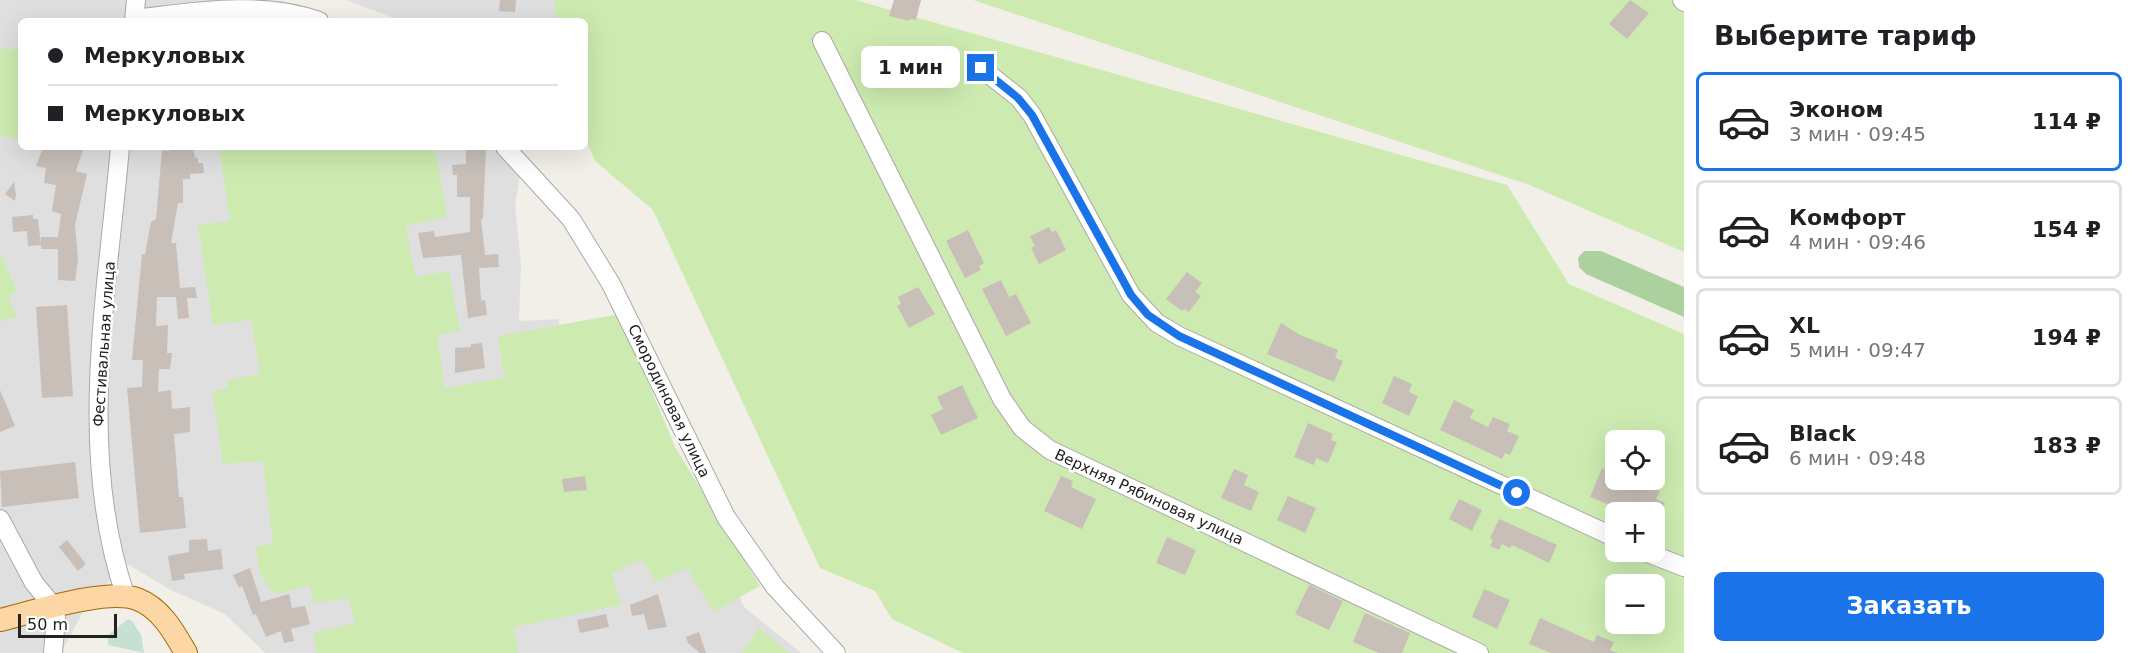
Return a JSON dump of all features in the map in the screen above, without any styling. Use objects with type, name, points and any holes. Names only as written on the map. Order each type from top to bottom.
[{"type":"main road","points":[[0,620],[100,597],[126,597],[144,602],[159,613],[173,630],[186,653]]},
{"type":"street","points":[[134,18],[136,0]]},
{"type":"street","points":[[152,18],[231,9],[277,10],[308,18]]},
{"type":"street","name":"Верхняя Рябиновая улица","points":[[822,40],[1002,399],[1022,428],[1050,450],[1479,653]]},
{"type":"street","points":[[979,63],[981,68],[1018,98],[1032,115],[1131,295],[1157,323],[1189,341],[1605,533]]},
{"type":"street","name":"Фестивальная улица","points":[[120,150],[98,416],[104,520],[112,559],[126,597]]},
{"type":"street","name":"Смородиновая улица","points":[[508,150],[571,219],[611,284],[726,517],[775,587],[836,653]]},
{"type":"street","points":[[0,519],[34,582],[54,607],[56,617],[53,653]]},
{"type":"street","points":[[1665,560],[1684,567]]},
{"type":"shaded area","points":[[0,0],[257,0],[295,7],[322,18],[18,18],[18,150],[520,150],[522,162],[515,206],[521,264],[519,321],[559,319],[563,366],[680,470],[744,607],[801,653],[265,653],[225,614],[169,589],[126,563],[86,606],[61,653],[0,653]]},
{"type":"shaded area","points":[[346,0],[762,0],[588,21],[588,18],[394,18]]},
{"type":"green space","points":[[554,0],[855,0],[1507,185],[1569,284],[1684,334],[1684,653],[963,653],[892,619],[875,591],[820,568],[653,210],[595,161],[588,145],[588,18],[557,18]]},
{"type":"green space","points":[[973,0],[1684,0],[1684,252],[1527,184]]},
{"type":"green space","points":[[0,48],[18,50],[18,139],[0,136]]},
{"type":"green space","points":[[219,150],[436,150],[447,217],[406,226],[415,277],[449,271],[460,331],[437,335],[445,388],[504,378],[498,336],[620,314],[675,447],[760,586],[713,612],[687,568],[656,582],[642,560],[611,573],[622,605],[514,627],[518,653],[317,653],[313,633],[355,623],[348,598],[314,603],[309,586],[274,594],[260,574],[256,547],[273,543],[263,461],[223,464],[212,391],[228,389],[227,380],[260,374],[251,320],[213,325],[198,225],[230,221]]},
{"type":"green space","points":[[1584,251],[1601,251],[1684,287],[1684,317],[1586,274],[1579,267],[1578,258]]},
{"type":"green space","points":[[0,253],[17,290],[8,297],[17,317],[0,322]]},
{"type":"green space","points":[[128,619],[132,621],[141,635],[144,653],[108,645],[108,635]]},
{"type":"green space","points":[[759,628],[790,653],[742,653]]},
{"type":"building","points":[[500,0],[516,0],[515,12],[499,11]]},
{"type":"building","points":[[894,0],[921,0],[916,20],[909,19],[909,21],[889,16]]},
{"type":"building","points":[[1630,0],[1649,13],[1627,39],[1609,24]]},
{"type":"building","points":[[42,150],[83,150],[76,171],[87,174],[75,225],[78,259],[75,281],[58,280],[58,249],[41,249],[41,237],[58,237],[61,214],[52,211],[56,185],[44,183],[46,168],[36,166]]},
{"type":"building","points":[[162,150],[194,150],[198,163],[203,163],[204,173],[190,174],[190,179],[183,179],[183,203],[178,203],[171,243],[176,243],[180,288],[195,287],[197,298],[187,298],[189,318],[178,319],[176,297],[157,297],[156,326],[168,325],[167,353],[172,353],[170,369],[159,369],[158,392],[171,390],[172,409],[190,407],[190,432],[174,434],[179,497],[183,497],[186,528],[140,533],[127,388],[142,387],[143,360],[132,360],[142,254],[145,254],[151,222],[156,219]]},
{"type":"building","points":[[466,150],[486,150],[483,219],[481,219],[485,255],[498,254],[499,267],[479,268],[481,301],[485,300],[487,315],[468,318],[461,255],[423,258],[418,233],[434,231],[435,237],[470,232],[470,197],[457,197],[457,175],[453,175],[452,165],[466,164]]},
{"type":"building","points":[[14,182],[16,195],[15,201],[5,194]]},
{"type":"building","points":[[33,215],[33,219],[38,219],[41,245],[28,246],[27,231],[13,232],[12,217]]},
{"type":"building","points":[[1049,227],[1052,232],[1056,230],[1066,250],[1039,264],[1031,248],[1035,246],[1030,236]]},
{"type":"building","points":[[968,230],[984,263],[979,266],[981,270],[965,278],[946,241]]},
{"type":"building","points":[[1187,272],[1202,283],[1195,292],[1201,296],[1189,312],[1184,309],[1182,311],[1166,299]]},
{"type":"building","points":[[1001,280],[1009,297],[1016,294],[1031,323],[1006,336],[982,289]]},
{"type":"building","points":[[918,287],[935,314],[909,328],[897,306],[901,304],[898,297]]},
{"type":"building","points":[[67,305],[73,396],[42,398],[36,307]]},
{"type":"building","points":[[1281,323],[1300,335],[1338,350],[1335,358],[1343,361],[1334,382],[1267,354]]},
{"type":"building","points":[[482,343],[485,368],[455,373],[455,348],[471,347],[471,344]]},
{"type":"building","points":[[1394,376],[1412,384],[1409,392],[1418,396],[1409,416],[1382,403]]},
{"type":"building","points":[[962,385],[978,418],[941,435],[931,415],[943,409],[937,397]]},
{"type":"building","points":[[0,390],[15,426],[0,432]]},
{"type":"building","points":[[1454,400],[1474,410],[1470,418],[1488,427],[1493,417],[1510,424],[1507,431],[1519,436],[1510,455],[1505,453],[1502,459],[1440,430]]},
{"type":"building","points":[[1308,423],[1333,434],[1331,440],[1337,442],[1328,463],[1316,458],[1314,465],[1294,457]]},
{"type":"building","points":[[75,462],[79,498],[2,507],[0,471]]},
{"type":"building","points":[[1602,468],[1605,469],[1605,490],[1658,490],[1660,491],[1656,499],[1663,502],[1605,503],[1590,497]]},
{"type":"building","points":[[1234,469],[1248,475],[1244,485],[1259,492],[1251,511],[1221,498]]},
{"type":"building","points":[[585,476],[587,490],[564,492],[562,479]]},
{"type":"building","points":[[1061,476],[1073,481],[1071,487],[1096,499],[1082,529],[1044,511]]},
{"type":"building","points":[[1288,496],[1316,508],[1305,533],[1277,520]]},
{"type":"building","points":[[1459,499],[1482,510],[1472,531],[1449,519]]},
{"type":"building","points":[[1499,519],[1557,545],[1549,563],[1512,545],[1510,548],[1502,544],[1499,550],[1490,546],[1493,540],[1490,538]]},
{"type":"building","points":[[1167,537],[1196,550],[1185,575],[1156,563]]},
{"type":"building","points":[[207,539],[208,551],[221,549],[223,569],[184,574],[185,579],[172,581],[168,556],[189,552],[189,540]]},
{"type":"building","points":[[67,540],[86,564],[78,571],[59,547]]},
{"type":"building","points":[[250,568],[261,602],[289,594],[292,608],[305,606],[310,624],[291,629],[294,641],[284,643],[281,631],[266,637],[256,614],[253,615],[242,586],[239,588],[233,575]]},
{"type":"building","points":[[1309,585],[1343,601],[1329,630],[1295,614]]},
{"type":"building","points":[[1484,589],[1510,600],[1497,629],[1472,617]]},
{"type":"building","points":[[658,594],[667,627],[648,630],[644,614],[632,616],[630,605]]},
{"type":"building","points":[[1365,613],[1410,633],[1402,653],[1379,653],[1353,642]]},
{"type":"building","points":[[606,614],[609,627],[580,633],[577,620]]},
{"type":"building","points":[[1540,618],[1594,642],[1597,635],[1614,642],[1610,650],[1618,653],[1551,653],[1529,644]]},
{"type":"building","points":[[699,632],[706,653],[700,653],[688,643],[686,637]]},
{"type":"route","points":[[981,68],[1026,106],[1131,295],[1157,323],[1179,336],[1517,493]]}]
